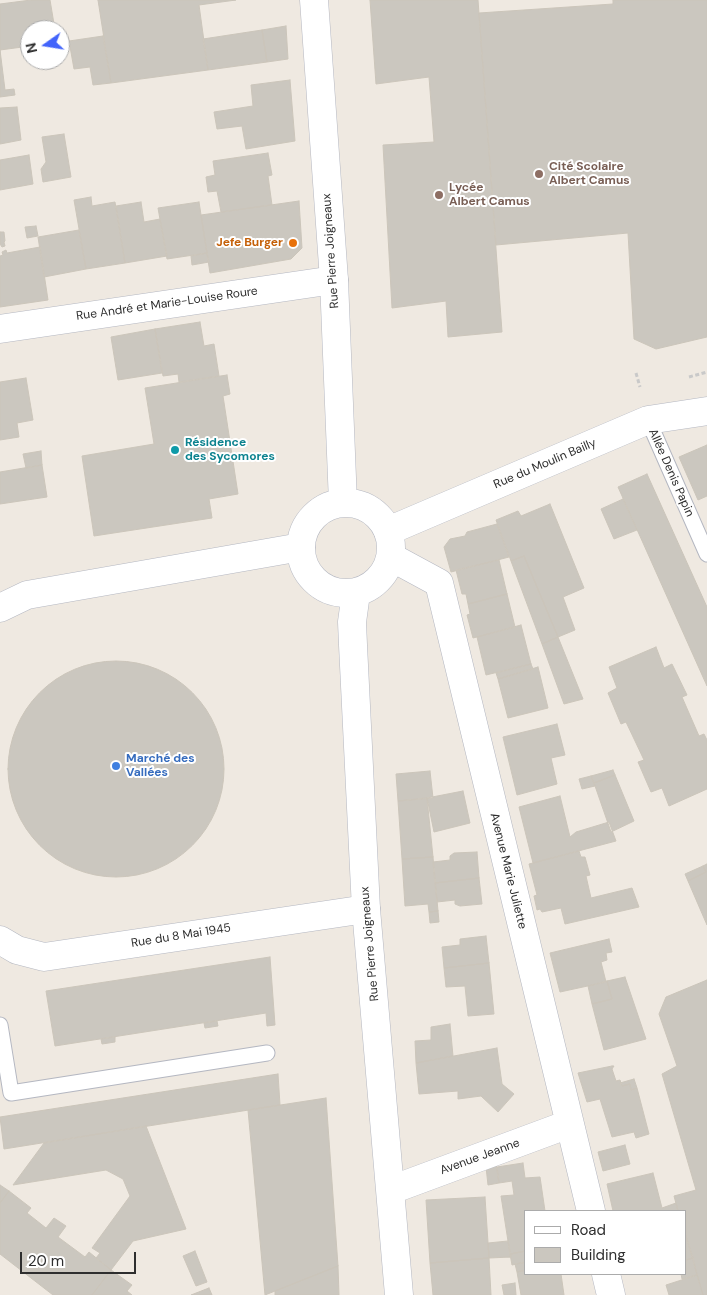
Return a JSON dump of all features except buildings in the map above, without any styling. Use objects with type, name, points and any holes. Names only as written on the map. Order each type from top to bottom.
[{"type":"street","name":"Rue Pierre Joigneaux","points":[[314,0],[334,280],[342,503]]},
{"type":"street","name":"Rue André et Marie-Louise Roure","points":[[0,329],[334,280]]},
{"type":"street","name":"Rue du Moulin Bailly","points":[[389,544],[648,420],[707,411]]},
{"type":"street","points":[[342,503],[359,505],[373,512],[384,524],[389,544],[386,570],[379,580],[368,588],[356,593],[332,592],[322,586],[313,579],[306,569],[302,558],[304,534],[310,522],[319,512],[330,506],[342,503]]},
{"type":"street","name":"Avenue Marie Juliette","points":[[389,544],[438,583],[591,1210]]},
{"type":"street","points":[[0,608],[28,595],[302,547]]},
{"type":"street","name":"Rue Pierre Joigneaux","points":[[356,593],[352,638],[366,909],[399,1295]]},
{"type":"street","name":"Rue du 8 Mai 1945","points":[[2,947],[44,957],[366,909]]},
{"type":"street","name":"Avenue Jeanne","points":[[391,1190],[569,1124]]},
{"type":"street","points":[[606,1275],[611,1295]]},
{"type":"lane","name":"Allée Denis Papin","points":[[648,420],[707,554]]},
{"type":"lane","points":[[0,1025],[11,1093],[267,1053]]},
{"type":"place","name":"Cité Scolaire Albert Camus","points":[[539,174]]},
{"type":"place","name":"Lycée Albert Camus","points":[[439,195]]},
{"type":"place","name":"Jefe Burger","points":[[293,243]]},
{"type":"place","name":"Résidence des Sycomores","points":[[175,450]]},
{"type":"place","name":"Marché des Vallées","points":[[116,766]]}]
